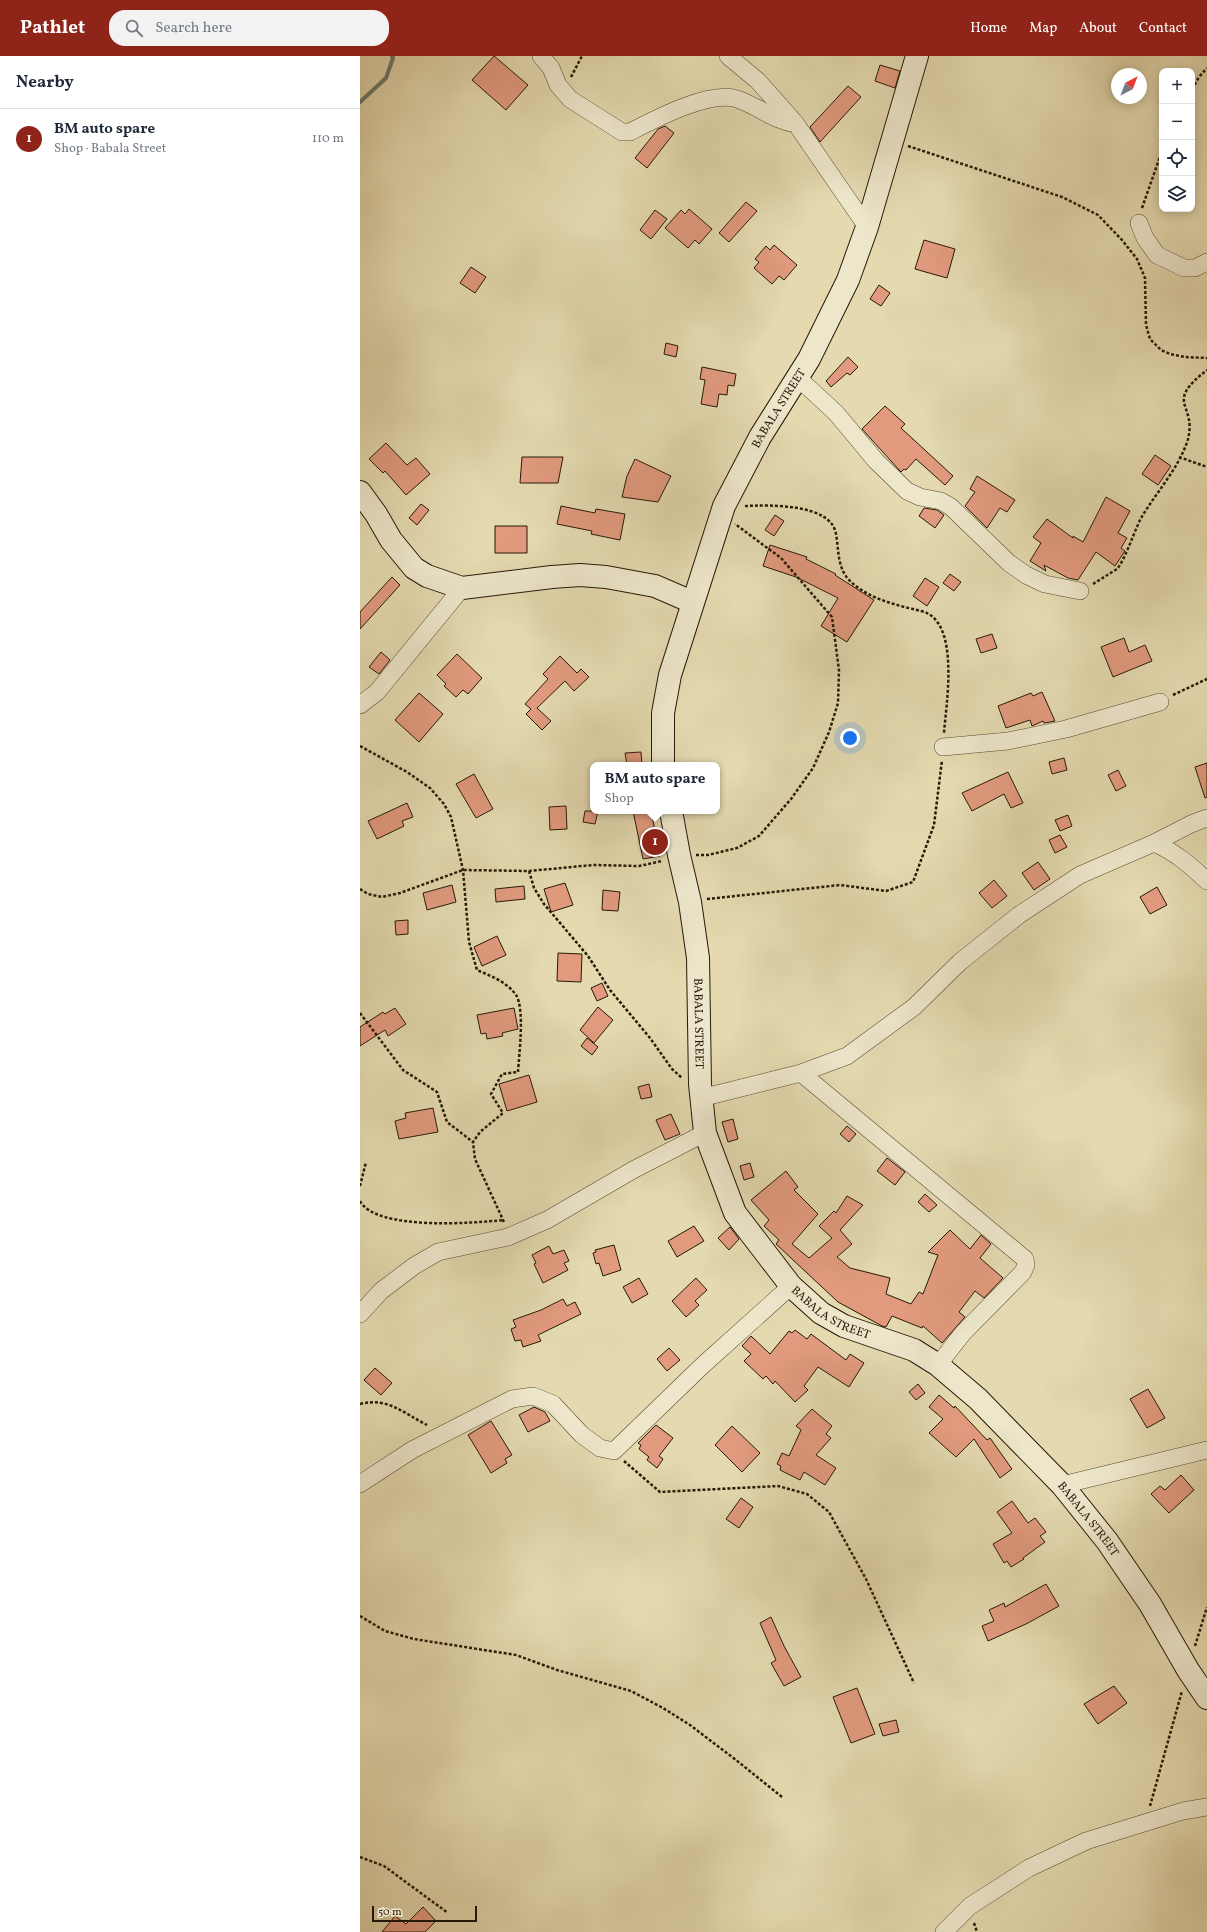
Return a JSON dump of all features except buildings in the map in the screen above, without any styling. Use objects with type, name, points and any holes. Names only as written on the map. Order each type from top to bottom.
[{"type":"street","points":[[541,56],[551,68],[558,85],[564,92],[585,110],[622,132],[630,132],[689,104],[727,97],[739,100],[784,122],[796,124]]},
{"type":"street","points":[[728,56],[758,81],[796,124],[867,227]]},
{"type":"street","name":"BABALA STREET","points":[[663,762],[663,713],[670,675],[692,602],[722,512],[760,437],[809,359],[848,280],[867,227],[917,56]]},
{"type":"street","points":[[1139,222],[1145,238],[1157,255],[1184,268],[1195,268],[1207,262]]},
{"type":"street","points":[[797,377],[836,413],[876,461],[907,491],[920,498],[941,501],[951,507],[1009,563],[1026,575],[1045,584],[1080,591]]},
{"type":"street","points":[[360,492],[376,514],[391,540],[414,568],[427,576],[462,588],[580,575],[606,577],[655,586],[692,602]]},
{"type":"street","points":[[360,706],[378,692],[462,588]]},
{"type":"street","points":[[943,747],[1008,740],[1066,729],[1160,702]]},
{"type":"street","name":"BABALA STREET","points":[[672,814],[690,902],[698,958],[701,1091],[705,1133],[735,1213],[791,1286],[821,1313],[844,1326],[914,1350],[938,1365],[978,1399],[1062,1485],[1107,1541],[1150,1604],[1188,1670],[1207,1698]]},
{"type":"street","points":[[701,1091],[801,1073],[847,1056],[914,1007],[960,962],[1019,915],[1074,879],[1207,818]]},
{"type":"street","points":[[1154,843],[1168,849],[1186,861],[1207,881]]},
{"type":"street","points":[[801,1073],[1024,1260],[1026,1265],[1023,1272],[963,1333],[938,1365]]},
{"type":"street","points":[[360,1314],[381,1291],[414,1266],[438,1252],[508,1237],[547,1220],[633,1170],[705,1133]]},
{"type":"street","points":[[360,1484],[412,1450],[512,1399],[533,1396],[552,1404],[582,1435],[600,1448],[614,1451],[720,1348],[791,1286]]},
{"type":"street","points":[[1062,1485],[1207,1450]]},
{"type":"street","points":[[944,1932],[970,1906],[1029,1868],[1086,1841],[1183,1811],[1207,1807]]},
{"type":"path","points":[[564,92],[582,56]]},
{"type":"path","points":[[1195,84],[1207,68]]},
{"type":"path","points":[[892,141],[1062,198],[1098,215],[1122,240],[1137,259],[1145,278],[1146,325],[1150,339],[1161,350],[1170,354],[1185,357],[1207,358]]},
{"type":"path","points":[[1139,222],[1142,207],[1159,159]]},
{"type":"path","points":[[1080,591],[1117,569],[1120,565],[1141,520],[1170,476],[1188,440],[1189,430],[1183,399],[1186,390],[1194,380],[1207,370]]},
{"type":"path","points":[[1179,456],[1207,467]]},
{"type":"path","points":[[690,902],[840,885],[886,891],[913,882],[934,825],[943,747],[948,677],[947,646],[944,634],[932,616],[923,611],[902,607],[873,596],[849,580],[842,569],[838,558],[836,532],[831,522],[823,516],[808,510],[758,505],[722,512]]},
{"type":"path","points":[[360,888],[368,894],[382,897],[400,893],[463,870],[529,871],[593,865],[639,866],[679,855],[708,855],[737,848],[759,836],[791,799],[814,768],[829,732],[838,703],[839,670],[832,617],[781,558],[722,512]]},
{"type":"path","points":[[1160,702],[1207,680]]},
{"type":"path","points":[[360,746],[407,772],[430,788],[444,804],[451,817],[463,870],[469,942],[477,970],[500,980],[516,996],[522,1026],[518,1072],[502,1074],[491,1094],[503,1113],[480,1132],[473,1142],[475,1159],[504,1220],[508,1237]]},
{"type":"path","points":[[529,871],[534,888],[544,904],[588,956],[610,990],[650,1038],[672,1070],[701,1091]]},
{"type":"path","points":[[360,1013],[402,1070],[437,1092],[447,1122],[473,1142]]},
{"type":"path","points":[[360,1186],[366,1162]]},
{"type":"path","points":[[360,1201],[362,1205],[369,1210],[402,1221],[419,1224],[504,1220]]},
{"type":"path","points":[[360,1404],[371,1401],[384,1402],[425,1424],[446,1433]]},
{"type":"path","points":[[614,1451],[660,1492],[778,1486],[807,1494],[828,1512],[866,1579],[914,1683]]},
{"type":"path","points":[[1146,1822],[1207,1607]]},
{"type":"path","points":[[360,1616],[385,1631],[414,1639],[516,1655],[557,1670],[632,1691],[663,1708],[690,1726],[782,1797]]},
{"type":"path","points":[[360,1857],[384,1866],[448,1913]]},
{"type":"waterway","points":[[360,102],[386,78],[393,58],[392,56]]},
{"type":"place","name":"BM auto spare","points":[[655,842]]}]
